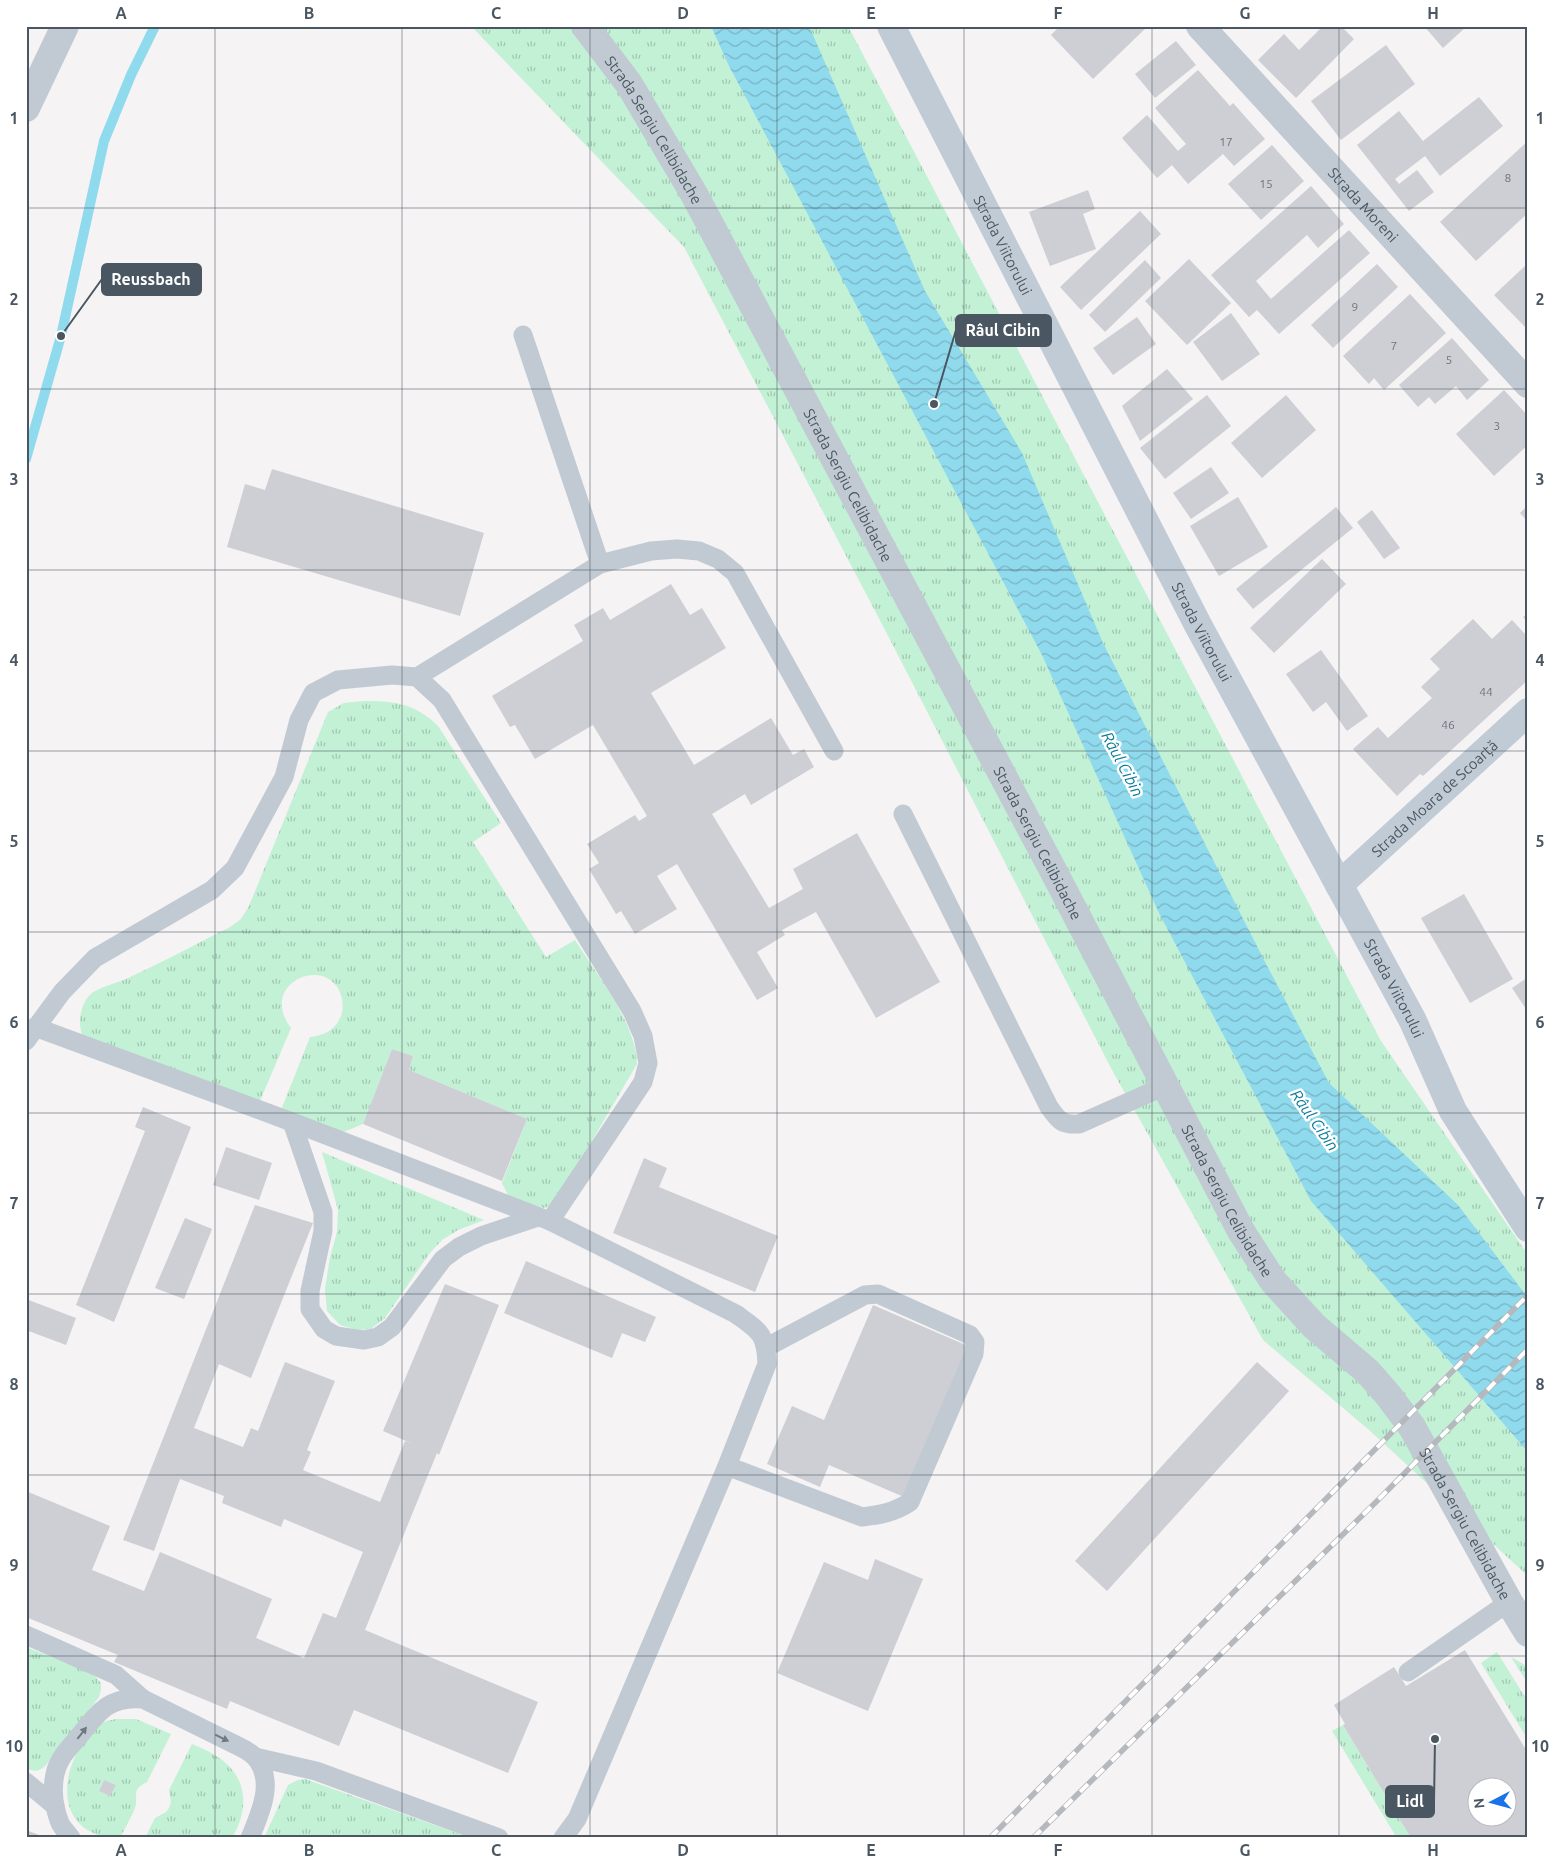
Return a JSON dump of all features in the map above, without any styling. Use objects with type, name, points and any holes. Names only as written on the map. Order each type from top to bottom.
[{"type":"street","points":[[26,108],[65,26]]},
{"type":"street","name":"Strada Sergiu Celibidache","points":[[585,26],[629,84],[694,194],[1241,1231],[1273,1281],[1314,1326],[1368,1372],[1412,1427],[1528,1633]]},
{"type":"street","name":"Strada Viitorului","points":[[891,26],[1198,625],[1413,1021],[1453,1111],[1528,1228]]},
{"type":"street","name":"Strada Moreni","points":[[1200,26],[1528,384]]},
{"type":"street","name":"Strada Moara de Scoarță","points":[[1339,885],[1528,712]]},
{"type":"lane","points":[[524,335],[600,564]]},
{"type":"lane","points":[[563,1838],[577,1819],[727,1466],[767,1364],[767,1347],[760,1332],[736,1314],[544,1219],[292,1122],[31,1034],[62,992],[95,958],[212,890],[235,868],[284,777],[299,720],[313,693],[338,680],[392,675],[417,677],[600,564],[651,552],[677,549],[699,551],[718,559],[735,574],[834,751]]},
{"type":"lane","points":[[292,1122],[323,1212],[323,1231],[310,1292],[310,1309],[324,1329],[336,1336],[364,1340],[378,1337],[392,1327],[443,1259],[454,1251],[481,1236],[544,1219],[642,1082],[648,1063],[643,1036],[632,1011],[442,700],[417,677]]},
{"type":"lane","points":[[903,814],[1045,1098],[1058,1119],[1068,1125],[1079,1124],[1165,1086]]},
{"type":"lane","points":[[727,1466],[862,1517],[880,1515],[900,1509],[910,1502],[974,1354],[975,1342],[970,1335],[878,1294],[865,1295],[767,1347]]},
{"type":"lane","points":[[1408,1672],[1509,1602]]},
{"type":"lane","points":[[26,1635],[116,1674],[143,1699],[242,1748],[255,1757],[316,1771],[499,1838]]},
{"type":"lane","points":[[72,1838],[60,1824],[55,1806],[53,1791],[55,1773],[61,1759],[97,1713],[114,1702],[128,1698],[143,1699]]},
{"type":"lane","points":[[250,1838],[260,1814],[266,1790],[263,1773],[255,1757]]},
{"type":"lane","points":[[26,1782],[55,1806]]},
{"type":"green space","points":[[471,26],[848,26],[1381,1041],[1528,1255],[1528,1576],[1369,1430],[1263,1340],[1112,1070],[884,628],[684,247]]},
{"type":"green space","points":[[363,701],[404,705],[421,712],[438,726],[501,823],[473,842],[546,957],[575,940],[614,1000],[630,1032],[637,1064],[560,1195],[550,1206],[544,1208],[509,1197],[502,1183],[527,1119],[409,1070],[413,1056],[392,1049],[363,1124],[341,1133],[281,1110],[310,1037],[324,1034],[332,1029],[341,1016],[342,999],[336,985],[325,977],[312,975],[300,978],[289,986],[283,997],[283,1011],[291,1028],[260,1101],[83,1038],[80,1028],[81,1012],[91,994],[165,960],[230,927],[241,919],[249,906],[328,712],[344,703]]},
{"type":"green space","points":[[322,1152],[484,1220],[458,1230],[442,1240],[429,1254],[385,1318],[371,1329],[357,1330],[340,1325],[327,1311],[325,1289],[330,1257],[337,1232],[338,1210]]},
{"type":"green space","points":[[26,1647],[92,1673],[101,1683],[99,1697],[47,1764],[40,1770],[35,1771],[26,1768]]},
{"type":"green space","points":[[1497,1652],[1528,1702],[1528,1740],[1481,1663]]},
{"type":"green space","points":[[1511,1657],[1528,1667],[1528,1684]]},
{"type":"green space","points":[[114,1719],[136,1719],[171,1734],[147,1782],[137,1791],[135,1808],[120,1838],[101,1836],[87,1829],[76,1820],[70,1807],[67,1793],[68,1778],[73,1762],[83,1743],[98,1725]],"holes":[[[104,1780],[115,1785],[110,1796],[99,1791]]]},
{"type":"green space","points":[[1343,1725],[1411,1838],[1397,1838],[1332,1731]]},
{"type":"green space","points":[[192,1744],[208,1751],[224,1762],[239,1780],[243,1802],[242,1814],[232,1838],[145,1838],[155,1818],[166,1812],[169,1808],[171,1802],[169,1790]]},
{"type":"green space","points":[[305,1779],[471,1838],[264,1838],[288,1785]]},
{"type":"water","points":[[711,26],[809,26],[925,291],[1022,453],[1103,643],[1264,960],[1329,1083],[1458,1205],[1528,1298],[1528,1452],[1311,1201],[1159,913],[1042,655],[729,66]]},
{"type":"building","points":[[1060,26],[1148,26],[1093,79],[1051,35]]},
{"type":"building","points":[[1323,26],[1341,26],[1354,39],[1296,98],[1258,60],[1284,34],[1299,50]]},
{"type":"building","points":[[1424,26],[1467,26],[1443,48]]},
{"type":"building","points":[[1176,41],[1196,65],[1155,98],[1135,74]]},
{"type":"building","points":[[1386,45],[1415,84],[1341,140],[1311,101]]},
{"type":"building","points":[[1198,70],[1230,106],[1233,103],[1265,139],[1234,166],[1223,154],[1188,184],[1172,165],[1157,178],[1122,138],[1147,115],[1178,151],[1186,144],[1155,108]]},
{"type":"building","points":[[1479,97],[1503,126],[1440,176],[1425,156],[1395,179],[1399,184],[1417,170],[1434,192],[1409,211],[1357,145],[1399,111],[1423,141]]},
{"type":"building","points":[[1528,141],[1528,213],[1476,261],[1440,222]]},
{"type":"building","points":[[1272,145],[1304,181],[1261,220],[1228,184]]},
{"type":"building","points":[[1311,186],[1344,224],[1318,248],[1307,235],[1256,281],[1271,299],[1349,230],[1370,253],[1279,334],[1257,310],[1249,317],[1211,275]]},
{"type":"building","points":[[1088,190],[1095,209],[1083,214],[1096,249],[1050,266],[1029,212]]},
{"type":"building","points":[[1140,211],[1161,234],[1081,310],[1060,287]]},
{"type":"building","points":[[1189,259],[1231,303],[1187,345],[1145,301]]},
{"type":"building","points":[[1145,260],[1161,278],[1105,332],[1089,315]]},
{"type":"building","points":[[1528,263],[1528,330],[1494,295]]},
{"type":"building","points":[[1377,264],[1398,287],[1333,348],[1311,325]]},
{"type":"building","points":[[1410,294],[1446,333],[1384,390],[1374,378],[1369,384],[1343,356]]},
{"type":"building","points":[[1231,313],[1260,354],[1222,381],[1193,342]]},
{"type":"building","points":[[1137,317],[1156,344],[1113,375],[1093,348]]},
{"type":"building","points":[[1452,338],[1489,380],[1467,400],[1456,386],[1435,404],[1429,397],[1418,407],[1399,385]]},
{"type":"building","points":[[1167,369],[1193,399],[1140,441],[1122,406]]},
{"type":"building","points":[[1504,390],[1528,416],[1528,445],[1494,476],[1456,434]]},
{"type":"building","points":[[1207,395],[1231,426],[1165,479],[1140,448]]},
{"type":"building","points":[[1286,395],[1316,430],[1262,478],[1231,443]]},
{"type":"building","points":[[1211,467],[1229,493],[1191,519],[1173,493]]},
{"type":"building","points":[[272,469],[484,533],[460,616],[227,547],[245,484],[265,490]]},
{"type":"building","points":[[1238,497],[1268,547],[1219,576],[1190,526]]},
{"type":"building","points":[[1528,505],[1528,522],[1520,513]]},
{"type":"building","points":[[1336,507],[1353,528],[1253,609],[1236,589]]},
{"type":"building","points":[[1372,510],[1400,548],[1384,559],[1357,522]]},
{"type":"building","points":[[1322,559],[1346,584],[1274,653],[1250,628]]},
{"type":"building","points":[[671,584],[690,615],[702,608],[726,648],[651,693],[694,765],[771,718],[793,755],[804,749],[814,767],[751,805],[745,794],[712,814],[769,908],[803,889],[793,869],[857,833],[940,982],[876,1018],[816,912],[782,930],[785,935],[757,952],[778,988],[757,1000],[677,864],[657,876],[677,909],[635,934],[621,911],[616,914],[589,869],[599,863],[587,844],[635,815],[639,821],[647,816],[593,725],[535,759],[515,725],[510,727],[492,696],[583,641],[574,625],[603,608],[610,620]]},
{"type":"building","points":[[1528,613],[1528,623],[1523,617]]},
{"type":"building","points":[[1473,619],[1492,639],[1512,620],[1528,637],[1528,680],[1423,776],[1420,774],[1397,796],[1353,749],[1378,727],[1388,738],[1432,698],[1421,687],[1440,669],[1430,659]]},
{"type":"building","points":[[1321,650],[1368,716],[1347,731],[1326,702],[1313,712],[1286,674]]},
{"type":"building","points":[[1464,894],[1513,979],[1470,1003],[1421,918]]},
{"type":"building","points":[[1528,977],[1528,1012],[1512,988]]},
{"type":"building","points":[[392,1049],[413,1056],[409,1070],[527,1119],[502,1181],[363,1124]]},
{"type":"building","points":[[143,1107],[191,1127],[114,1322],[76,1305],[145,1131],[135,1127]]},
{"type":"building","points":[[226,1147],[272,1163],[259,1200],[213,1185]]},
{"type":"building","points":[[644,1158],[667,1168],[659,1187],[778,1236],[755,1292],[613,1233]]},
{"type":"building","points":[[255,1205],[313,1223],[251,1378],[219,1364],[194,1428],[243,1447],[251,1428],[258,1431],[285,1362],[335,1381],[307,1450],[311,1452],[303,1470],[380,1502],[405,1441],[413,1444],[383,1431],[445,1284],[499,1305],[439,1455],[437,1453],[365,1630],[538,1702],[508,1773],[354,1710],[339,1746],[230,1701],[227,1709],[114,1662],[118,1655],[26,1617],[26,1574],[28,1570],[26,1569],[26,1491],[110,1526],[92,1570],[144,1591],[160,1552],[272,1599],[256,1638],[304,1658],[323,1613],[336,1618],[363,1552],[284,1519],[281,1527],[222,1503],[224,1496],[180,1479],[154,1551],[123,1540]]},
{"type":"building","points":[[185,1218],[212,1229],[184,1299],[155,1288]]},
{"type":"building","points":[[526,1261],[656,1317],[645,1342],[622,1333],[612,1358],[504,1313]]},
{"type":"building","points":[[26,1299],[76,1318],[66,1345],[26,1330]]},
{"type":"building","points":[[873,1305],[968,1346],[904,1497],[829,1465],[820,1487],[767,1464],[792,1406],[824,1420]]},
{"type":"building","points":[[1257,1362],[1289,1391],[1107,1591],[1075,1561]]},
{"type":"building","points":[[875,1559],[923,1579],[868,1711],[777,1673],[824,1562],[868,1580]]},
{"type":"building","points":[[1465,1650],[1528,1753],[1528,1838],[1411,1838],[1343,1725],[1345,1724],[1334,1705],[1394,1667],[1406,1686]]},
{"type":"building","points":[[104,1780],[116,1785],[110,1796],[99,1791]]},
{"type":"building","points":[[26,1830],[47,1838],[26,1838]]},
{"type":"waterway","points":[[26,459],[61,336],[104,141],[131,75],[155,26]]},
{"type":"railway","points":[[990,1838],[1528,1295]]},
{"type":"railway","points":[[1033,1838],[1375,1503],[1528,1349]]},
{"type":"place","name":"Reussbach","points":[[61,336]]},
{"type":"place","name":"Râul Cibin","points":[[934,404]]},
{"type":"place","name":"Lidl","points":[[1435,1739]]}]
